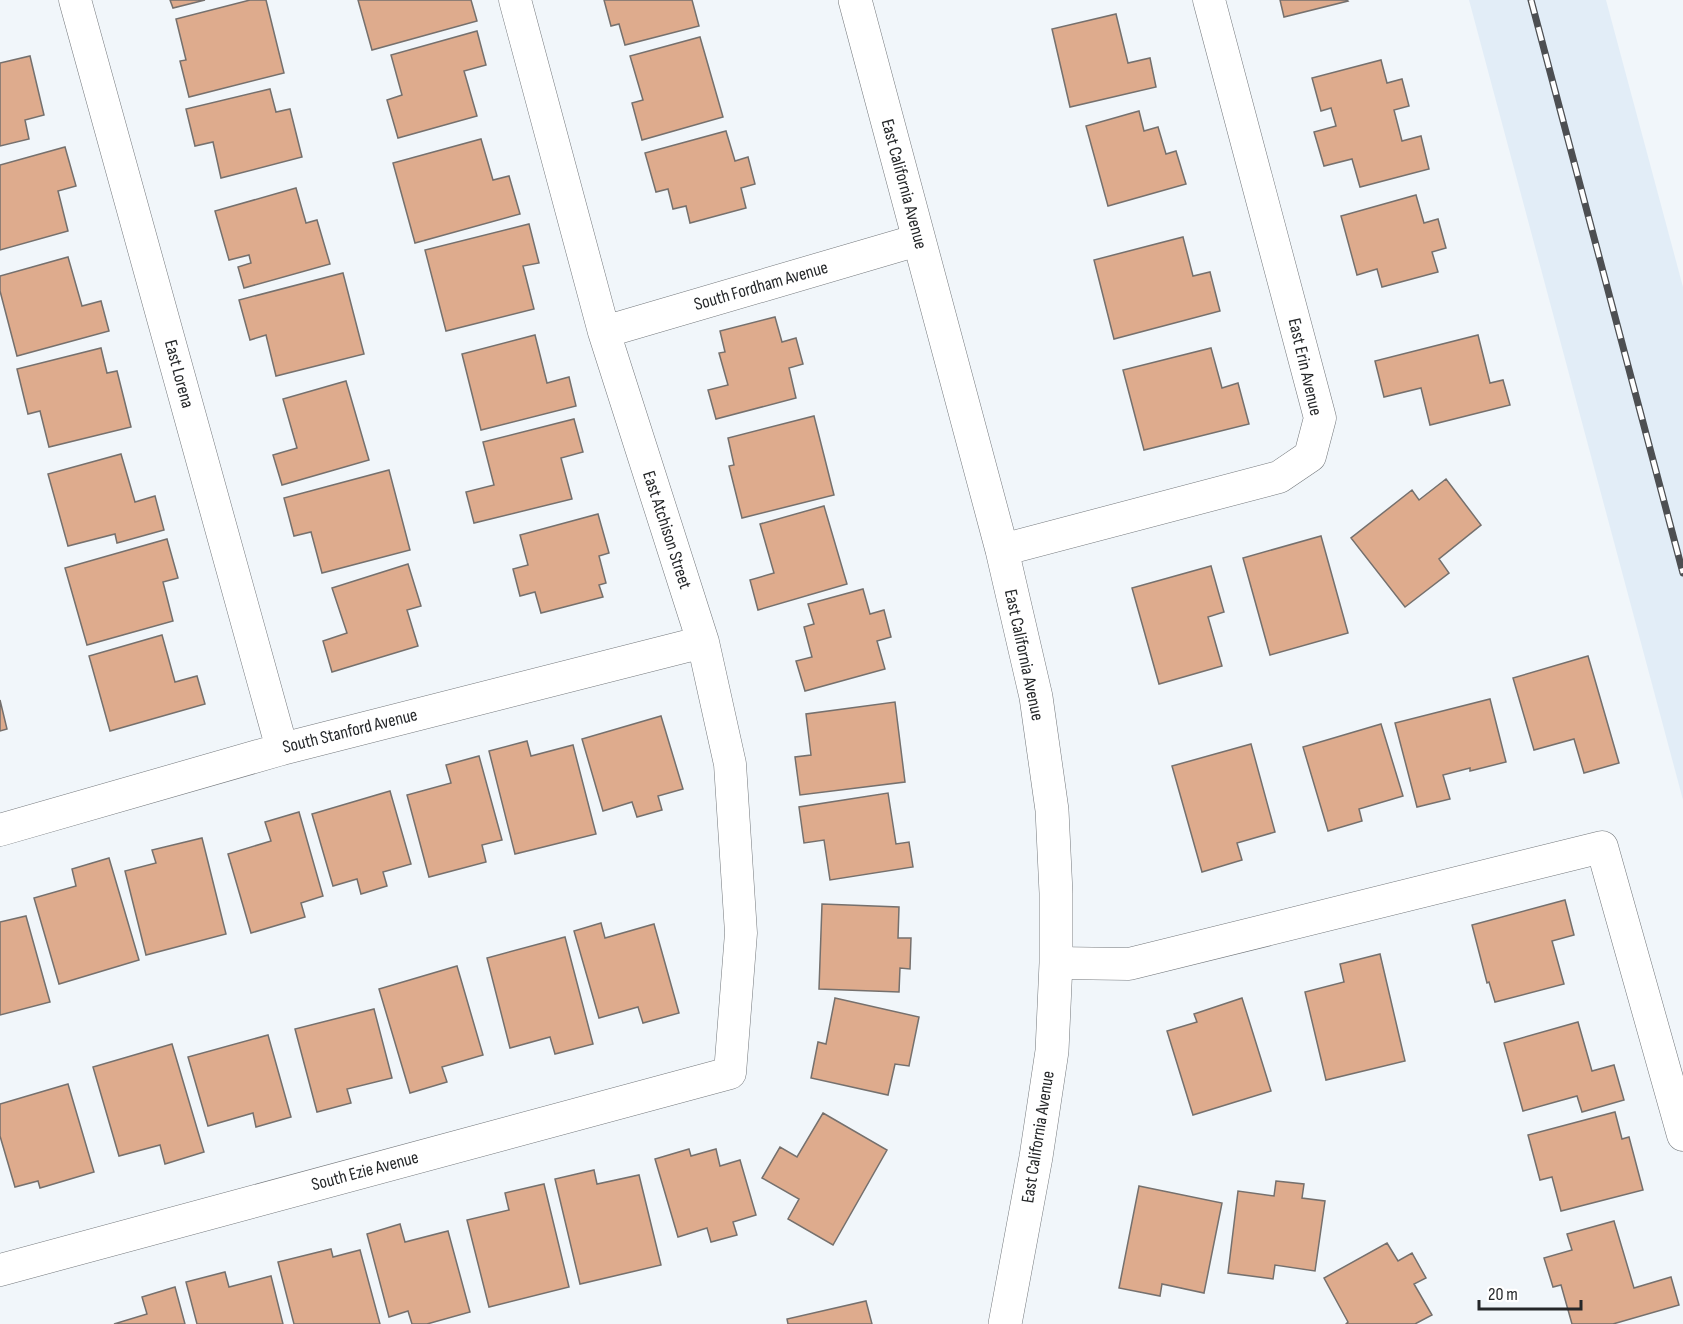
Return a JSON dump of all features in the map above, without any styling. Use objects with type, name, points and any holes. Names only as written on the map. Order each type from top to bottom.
[{"type":"street","name":"East Lorena","points":[[75,0],[282,748]]},
{"type":"street","name":"East Atchison Street","points":[[515,0],[604,332],[703,642],[730,764],[741,933],[730,1073]]},
{"type":"street","name":"East California Avenue","points":[[855,0],[1002,550],[1036,697],[1052,810],[1056,893],[1052,1051],[1036,1157],[1005,1324]]},
{"type":"street","name":"East Erin Avenue","points":[[1002,550],[1279,477],[1310,456],[1320,418],[1209,0]]},
{"type":"street","name":"South Fordham Avenue","points":[[604,332],[918,240]]},
{"type":"street","name":"South Stanford Avenue","points":[[0,830],[282,748],[703,642]]},
{"type":"street","points":[[1056,963],[1130,964],[1602,847],[1683,1135]]},
{"type":"street","name":"South Ezie Avenue","points":[[0,1270],[730,1073]]},
{"type":"shaded area","points":[[1469,0],[1606,0],[1683,287],[1683,800]]},
{"type":"building","points":[[170,0],[205,0],[173,8]]},
{"type":"building","points":[[250,0],[266,0],[284,73],[189,97],[180,61],[186,60],[176,19]]},
{"type":"building","points":[[358,0],[471,0],[477,21],[372,50]]},
{"type":"building","points":[[604,0],[692,0],[699,26],[625,45],[619,24],[611,26]]},
{"type":"building","points":[[1280,0],[1347,0],[1348,1],[1284,17]]},
{"type":"building","points":[[1116,14],[1128,63],[1150,58],[1156,87],[1070,107],[1052,29]]},
{"type":"building","points":[[477,31],[486,65],[464,71],[477,116],[398,138],[387,100],[402,95],[391,55]]},
{"type":"building","points":[[700,37],[723,117],[642,140],[632,103],[643,100],[630,56]]},
{"type":"building","points":[[30,56],[44,115],[25,120],[29,139],[0,146],[0,63]]},
{"type":"building","points":[[1381,60],[1387,83],[1402,79],[1409,106],[1394,110],[1402,141],[1421,136],[1429,169],[1360,187],[1352,159],[1324,166],[1314,132],[1336,126],[1331,108],[1321,111],[1312,78]]},
{"type":"building","points":[[270,89],[276,112],[290,109],[302,157],[221,178],[213,142],[195,146],[186,109]]},
{"type":"building","points":[[1139,111],[1144,131],[1158,127],[1166,154],[1176,151],[1186,184],[1108,206],[1086,126]]},
{"type":"building","points":[[726,131],[735,161],[748,157],[755,184],[741,188],[746,208],[690,223],[686,206],[673,209],[668,189],[656,192],[645,153]]},
{"type":"building","points":[[481,139],[493,180],[509,176],[520,214],[415,243],[393,163]]},
{"type":"building","points":[[65,147],[76,186],[58,191],[68,231],[0,250],[0,165]]},
{"type":"building","points":[[296,188],[306,223],[317,220],[330,264],[244,288],[238,267],[251,263],[249,255],[229,260],[215,211]]},
{"type":"building","points":[[1416,195],[1424,223],[1438,219],[1446,248],[1432,252],[1438,272],[1382,287],[1377,269],[1357,275],[1341,216]]},
{"type":"building","points":[[529,224],[539,263],[523,266],[534,309],[446,331],[425,250]]},
{"type":"building","points":[[1183,237],[1193,276],[1210,272],[1220,311],[1114,339],[1094,260]]},
{"type":"building","points":[[68,257],[82,306],[101,301],[109,331],[17,356],[0,291],[0,276]]},
{"type":"building","points":[[343,273],[364,354],[276,376],[266,335],[250,340],[239,300]]},
{"type":"building","points":[[775,317],[782,342],[796,338],[803,364],[789,368],[796,398],[716,419],[708,390],[728,385],[719,353],[725,352],[720,331]]},
{"type":"building","points":[[535,335],[547,383],[569,377],[576,406],[481,430],[462,354]]},
{"type":"building","points":[[1478,335],[1490,383],[1503,380],[1510,405],[1430,425],[1421,388],[1384,397],[1375,361]]},
{"type":"building","points":[[101,348],[107,373],[117,371],[131,427],[49,447],[40,411],[28,414],[17,369]]},
{"type":"building","points":[[1211,348],[1222,388],[1238,383],[1249,424],[1144,450],[1123,370]]},
{"type":"building","points":[[346,381],[369,460],[282,485],[273,455],[297,448],[283,399]]},
{"type":"building","points":[[814,416],[834,495],[742,518],[729,466],[734,465],[728,438]]},
{"type":"building","points":[[574,419],[583,452],[561,458],[572,499],[474,523],[466,492],[494,485],[483,442]]},
{"type":"building","points":[[121,454],[135,502],[155,496],[164,530],[117,543],[115,534],[68,546],[48,474]]},
{"type":"building","points":[[389,470],[410,550],[322,573],[311,532],[294,536],[284,498]]},
{"type":"building","points":[[1446,479],[1481,525],[1439,559],[1449,573],[1405,607],[1351,538],[1412,490],[1419,500]]},
{"type":"building","points":[[824,506],[847,584],[758,610],[750,580],[774,573],[760,524]]},
{"type":"building","points":[[598,514],[609,553],[599,556],[606,583],[599,585],[603,597],[541,613],[535,592],[520,596],[513,569],[528,565],[520,535]]},
{"type":"building","points":[[1321,536],[1348,633],[1270,655],[1243,558]]},
{"type":"building","points":[[167,539],[178,578],[163,582],[173,621],[87,645],[65,568]]},
{"type":"building","points":[[408,564],[421,606],[407,610],[418,646],[332,672],[323,641],[347,633],[332,588]]},
{"type":"building","points":[[1211,566],[1224,612],[1208,617],[1222,666],[1159,684],[1132,588]]},
{"type":"building","points":[[863,589],[870,614],[884,610],[891,637],[877,641],[885,669],[805,691],[796,661],[812,657],[804,627],[814,624],[808,604]]},
{"type":"building","points":[[162,635],[175,682],[197,676],[205,704],[110,731],[89,656]]},
{"type":"building","points":[[1588,656],[1619,763],[1584,773],[1574,739],[1534,750],[1513,678]]},
{"type":"building","points":[[1490,699],[1506,762],[1443,775],[1450,799],[1417,807],[1395,723]]},
{"type":"building","points":[[0,700],[7,729],[0,731]]},
{"type":"building","points":[[895,702],[905,782],[800,795],[795,757],[811,755],[806,714]]},
{"type":"building","points":[[661,716],[683,789],[658,796],[662,810],[637,817],[632,802],[603,811],[582,739]]},
{"type":"building","points":[[1381,724],[1403,796],[1359,809],[1362,821],[1328,831],[1303,747]]},
{"type":"building","points":[[527,741],[531,756],[573,745],[596,834],[515,854],[489,751]]},
{"type":"building","points":[[1251,744],[1275,832],[1237,843],[1242,860],[1202,872],[1172,766]]},
{"type":"building","points":[[479,756],[502,840],[482,845],[486,862],[429,877],[407,795],[451,783],[446,765]]},
{"type":"building","points":[[390,791],[411,864],[383,872],[387,886],[361,894],[357,879],[333,886],[312,814]]},
{"type":"building","points":[[888,793],[896,844],[909,842],[913,867],[830,880],[824,840],[804,843],[799,807]]},
{"type":"building","points":[[299,812],[323,896],[301,903],[305,917],[251,933],[228,854],[271,841],[265,822]]},
{"type":"building","points":[[202,838],[226,934],[146,955],[125,871],[156,863],[152,850]]},
{"type":"building","points":[[109,858],[139,960],[59,984],[34,898],[76,886],[72,869]]},
{"type":"building","points":[[1565,900],[1574,935],[1552,941],[1564,984],[1495,1002],[1489,982],[1487,983],[1472,925]]},
{"type":"building","points":[[822,904],[899,907],[898,938],[911,938],[910,969],[900,968],[899,992],[819,989]]},
{"type":"building","points":[[26,916],[50,1002],[0,1015],[0,922]]},
{"type":"building","points":[[601,923],[605,938],[654,924],[679,1013],[643,1023],[638,1007],[599,1018],[574,931]]},
{"type":"building","points":[[565,937],[593,1044],[555,1054],[550,1037],[510,1048],[487,958]]},
{"type":"building","points":[[1380,954],[1405,1061],[1326,1080],[1305,992],[1344,982],[1340,964]]},
{"type":"building","points":[[457,966],[483,1055],[442,1067],[447,1082],[410,1093],[379,989]]},
{"type":"building","points":[[835,998],[919,1017],[909,1066],[895,1064],[888,1095],[811,1078],[818,1042],[826,1044]]},
{"type":"building","points":[[1242,998],[1271,1091],[1193,1115],[1167,1031],[1197,1022],[1194,1014]]},
{"type":"building","points":[[374,1009],[392,1078],[347,1089],[351,1103],[317,1112],[295,1029]]},
{"type":"building","points":[[1578,1022],[1592,1071],[1614,1065],[1624,1100],[1582,1112],[1577,1096],[1523,1111],[1504,1043]]},
{"type":"building","points":[[268,1035],[291,1117],[256,1127],[253,1113],[208,1126],[188,1057]]},
{"type":"building","points":[[172,1044],[204,1152],[165,1164],[160,1145],[119,1156],[93,1067]]},
{"type":"building","points":[[68,1084],[94,1172],[40,1188],[38,1181],[15,1187],[0,1136],[0,1104]]},
{"type":"building","points":[[1615,1112],[1622,1139],[1629,1137],[1643,1190],[1561,1211],[1552,1177],[1540,1180],[1528,1135]]},
{"type":"building","points":[[823,1113],[887,1150],[833,1245],[788,1219],[799,1199],[762,1178],[780,1147],[797,1157]]},
{"type":"building","points":[[689,1149],[691,1156],[716,1149],[720,1166],[740,1160],[756,1215],[733,1222],[737,1235],[711,1242],[707,1228],[678,1237],[655,1159]]},
{"type":"building","points":[[594,1170],[597,1184],[639,1175],[661,1265],[580,1284],[555,1179]]},
{"type":"building","points":[[1276,1181],[1304,1184],[1302,1198],[1325,1201],[1315,1271],[1275,1265],[1273,1279],[1228,1273],[1238,1191],[1274,1196]]},
{"type":"building","points":[[544,1184],[569,1287],[489,1307],[467,1220],[509,1210],[505,1193]]},
{"type":"building","points":[[1139,1186],[1222,1203],[1204,1293],[1162,1284],[1160,1296],[1119,1288]]},
{"type":"building","points":[[1614,1221],[1634,1288],[1671,1277],[1679,1305],[1613,1324],[1572,1324],[1561,1285],[1553,1287],[1544,1258],[1572,1250],[1567,1234]]},
{"type":"building","points":[[400,1224],[405,1242],[448,1231],[470,1312],[427,1324],[412,1324],[408,1311],[389,1317],[367,1234]]},
{"type":"building","points":[[1387,1243],[1398,1261],[1412,1253],[1426,1278],[1414,1284],[1432,1315],[1415,1324],[1346,1324],[1348,1322],[1324,1278]]},
{"type":"building","points":[[331,1249],[333,1257],[360,1250],[380,1324],[294,1324],[278,1262]]},
{"type":"building","points":[[225,1272],[229,1287],[271,1276],[283,1324],[197,1324],[186,1282]]},
{"type":"building","points":[[175,1287],[185,1324],[114,1324],[147,1314],[142,1297]]},
{"type":"building","points":[[866,1301],[872,1324],[788,1324],[787,1319]]},
{"type":"railway","points":[[1531,0],[1683,573]]}]
